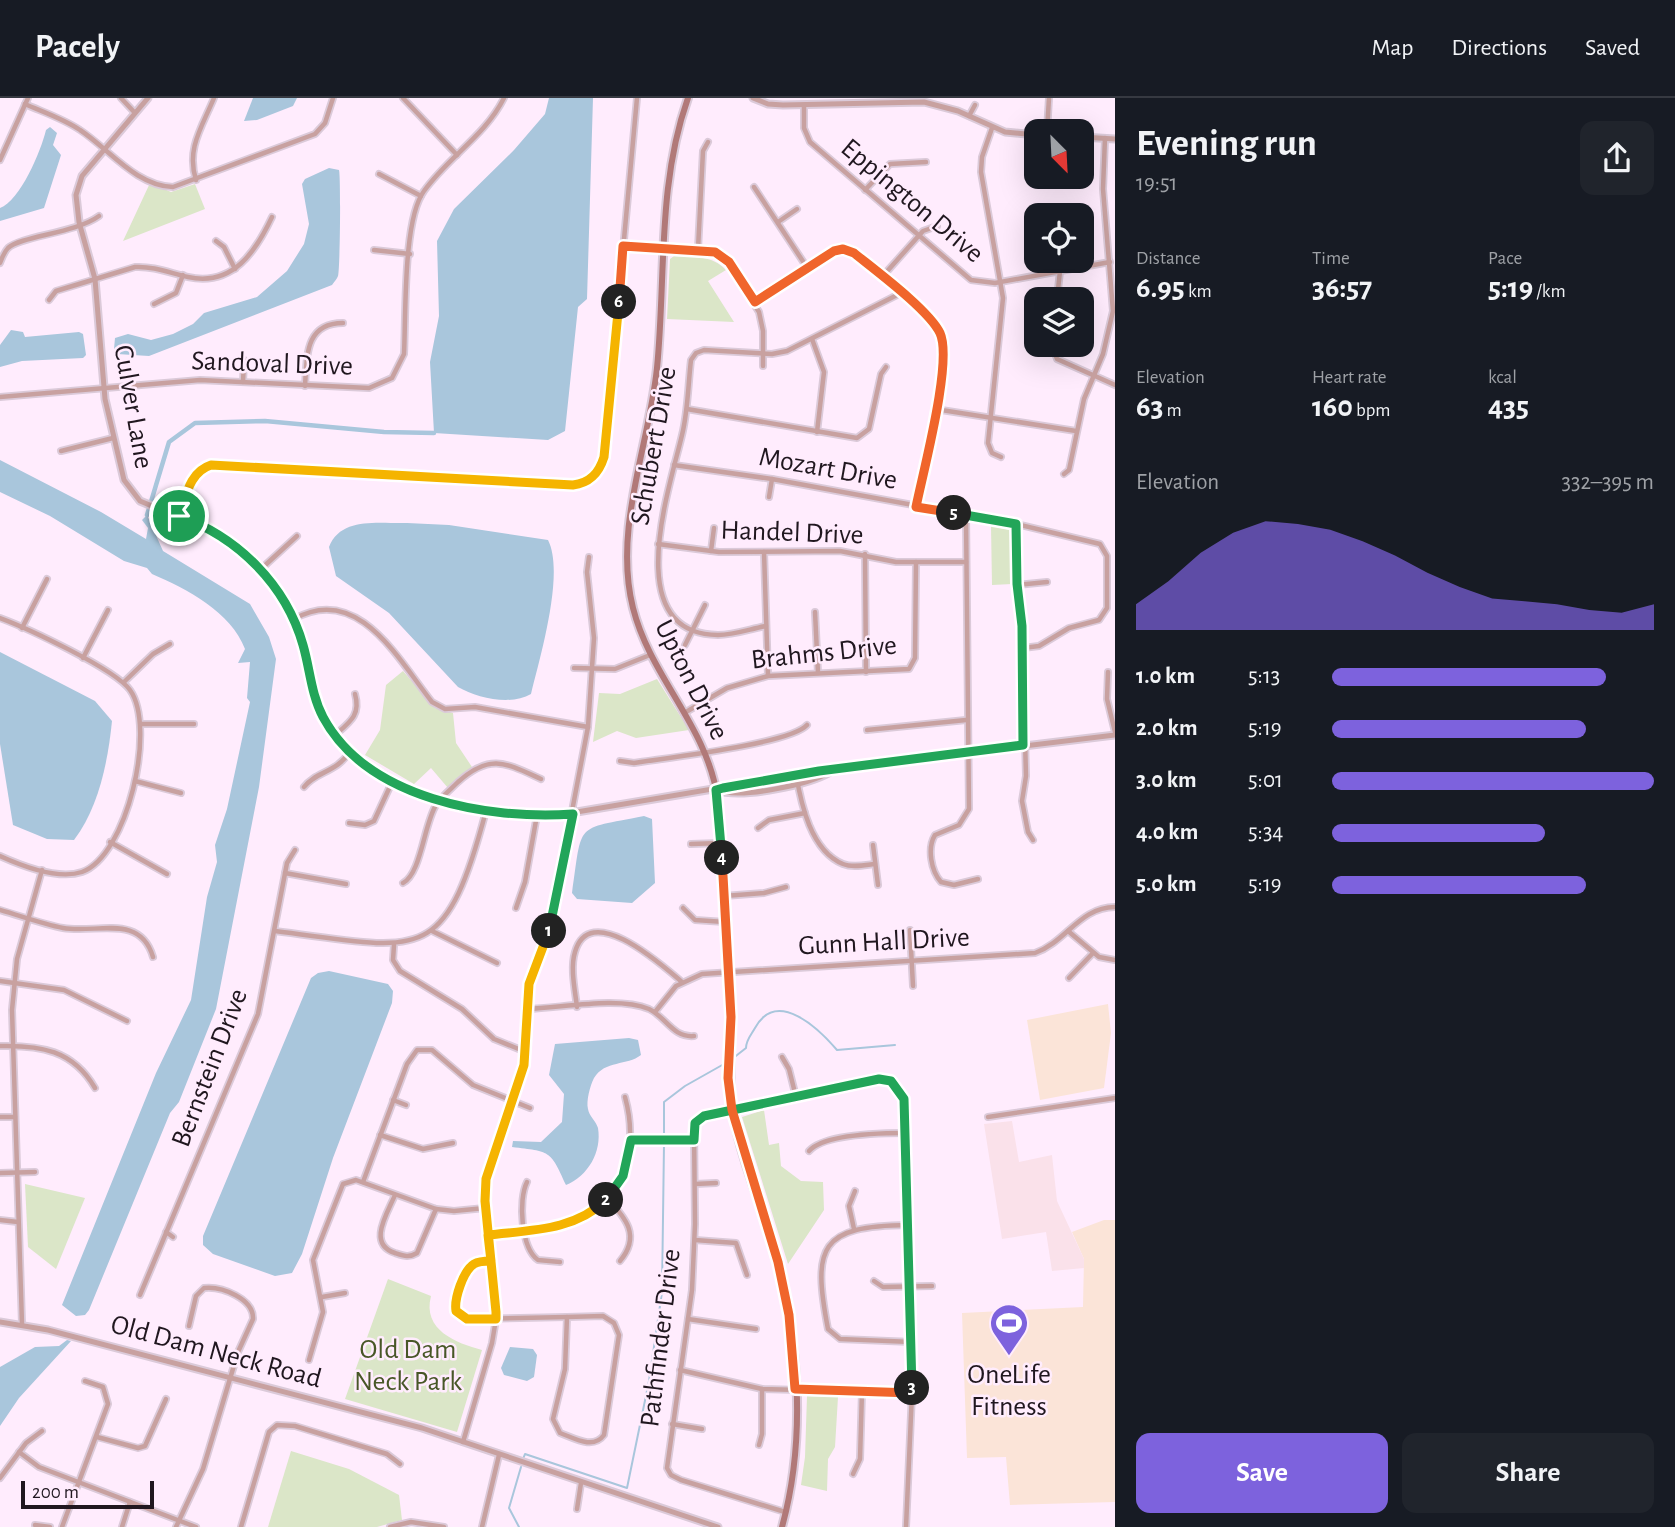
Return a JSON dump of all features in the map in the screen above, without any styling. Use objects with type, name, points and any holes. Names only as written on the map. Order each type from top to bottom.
[{"type":"main road","name":"Upton Drive","points":[[688,98],[671,159],[656,374],[628,544],[631,597],[650,655],[686,712],[706,752],[716,790],[731,1017],[728,1078],[732,1110],[778,1262],[789,1315],[795,1389],[796,1463],[782,1527]]},
{"type":"street","points":[[121,98],[135,113]]},
{"type":"street","name":"Culver Lane","points":[[148,98],[82,176],[76,201],[80,227],[95,279],[103,388],[124,480],[131,492],[149,506],[179,516],[226,539],[261,569],[294,619],[315,696],[335,735],[350,751],[393,780],[440,801],[486,811],[537,815],[573,814],[796,774],[1115,733]]},
{"type":"street","points":[[196,180],[191,163],[192,151],[214,98]]},
{"type":"street","points":[[0,160],[26,101],[75,127],[103,150],[162,186],[173,187],[315,134],[325,122],[333,98]]},
{"type":"street","points":[[402,98],[457,155]]},
{"type":"street","name":"Sandoval Drive","points":[[0,397],[200,380],[369,388],[383,384],[395,374],[404,354],[413,219],[421,196],[490,121],[504,98]]},
{"type":"street","points":[[179,516],[193,478],[200,470],[211,465],[573,485],[588,481],[597,473],[604,457],[637,98]]},
{"type":"street","points":[[753,98],[768,104],[804,105],[924,102],[948,107],[992,128],[1024,133]]},
{"type":"street","points":[[1048,119],[1049,98]]},
{"type":"street","name":"Eppington Drive","points":[[804,105],[804,128],[810,142],[971,280],[984,284],[1049,273]]},
{"type":"street","points":[[969,117],[975,105]]},
{"type":"street","points":[[992,128],[984,151],[981,172],[1002,282],[1003,298],[989,449],[1001,457]]},
{"type":"street","points":[[1094,138],[1115,139]]},
{"type":"street","points":[[1064,474],[1069,470],[1084,399],[1105,347],[1113,311],[1103,189],[1105,138]]},
{"type":"street","points":[[698,249],[703,150],[708,142]]},
{"type":"street","points":[[865,190],[890,164],[926,162]]},
{"type":"street","points":[[379,174],[421,196]]},
{"type":"street","points":[[754,187],[807,268]]},
{"type":"street","points":[[778,222],[797,209]]},
{"type":"street","points":[[0,263],[7,249],[14,244],[80,227],[99,216]]},
{"type":"street","points":[[49,300],[56,291],[143,267],[210,278],[235,269],[255,250],[272,217]]},
{"type":"street","points":[[883,277],[927,229],[937,226]]},
{"type":"street","points":[[216,241],[224,247],[235,269]]},
{"type":"street","points":[[623,246],[698,249],[715,252],[725,258],[755,302],[763,331],[763,366]]},
{"type":"street","points":[[755,302],[807,268],[843,249],[854,253],[931,320],[942,339],[944,366],[916,507]]},
{"type":"street","points":[[374,250],[410,254]]},
{"type":"street","name":"Eppington Drive","points":[[1094,265],[1110,262]]},
{"type":"street","points":[[154,304],[177,293],[183,275]]},
{"type":"street","name":"Schubert Drive","points":[[693,629],[678,619],[664,600],[658,544],[664,503],[687,409],[691,360],[696,353],[704,350],[763,354],[787,351],[901,293]]},
{"type":"street","points":[[305,386],[310,340],[325,326],[343,323]]},
{"type":"street","points":[[812,339],[824,372],[817,432]]},
{"type":"street","points":[[1057,357],[1115,385]]},
{"type":"street","points":[[243,382],[244,359]]},
{"type":"street","points":[[687,409],[853,438],[864,435],[869,429],[881,374],[886,367]]},
{"type":"street","points":[[935,409],[1076,431]]},
{"type":"street","points":[[61,450],[113,438]]},
{"type":"street","name":"Mozart Drive","points":[[674,465],[1016,524],[1097,542],[1107,556],[1107,608],[1104,615],[1095,621],[1069,628],[1044,644],[1023,648]]},
{"type":"street","points":[[769,497],[772,480]]},
{"type":"street","points":[[966,515],[968,813],[959,825],[935,835],[931,850],[934,872],[941,882],[954,886],[978,879]]},
{"type":"street","points":[[1016,524],[1017,584],[1023,648],[1023,745],[1026,776],[1023,806],[1028,832],[1033,841]]},
{"type":"street","points":[[711,551],[713,528]]},
{"type":"street","points":[[261,569],[297,536]]},
{"type":"street","name":"Handel Drive","points":[[658,544],[711,551],[840,551],[865,554],[888,561],[966,562]]},
{"type":"street","points":[[764,552],[768,676]]},
{"type":"street","points":[[865,554],[866,672]]},
{"type":"street","points":[[464,1442],[492,1343],[496,1319],[485,1208],[488,1168],[512,1102],[526,1052],[529,984],[550,927],[588,727],[593,668],[587,568],[589,557]]},
{"type":"street","name":"Brahms Drive","points":[[686,712],[727,688],[768,676],[905,671],[914,662],[916,562]]},
{"type":"street","points":[[22,628],[47,579]]},
{"type":"street","points":[[1017,584],[1047,582]]},
{"type":"street","points":[[685,645],[705,605]]},
{"type":"street","points":[[294,619],[314,610],[330,608],[360,618],[373,628],[432,702],[440,708],[475,707],[588,727]]},
{"type":"street","points":[[83,659],[108,610]]},
{"type":"street","points":[[815,612],[818,673]]},
{"type":"street","points":[[0,618],[124,682],[135,699],[141,724],[135,781],[121,822],[98,861],[82,872],[60,874],[0,856]]},
{"type":"street","points":[[693,629],[722,635],[766,626]]},
{"type":"street","points":[[124,682],[153,653],[170,644]]},
{"type":"street","points":[[574,668],[622,667],[650,655]]},
{"type":"street","points":[[1108,672],[1107,699],[1115,733]]},
{"type":"street","points":[[335,735],[354,719],[357,711],[355,694]]},
{"type":"street","points":[[867,730],[966,720]]},
{"type":"street","points":[[141,724],[194,724]]},
{"type":"street","points":[[620,761],[634,763],[790,736],[807,725]]},
{"type":"street","points":[[304,787],[308,781],[340,764],[350,751]]},
{"type":"street","points":[[403,883],[410,878],[440,801],[467,775],[486,763],[504,763],[541,779]]},
{"type":"street","name":"Culver Lane","points":[[716,790],[731,793],[798,783],[832,771]]},
{"type":"street","points":[[796,774],[804,813],[821,843],[837,860],[852,866],[875,864]]},
{"type":"street","points":[[349,823],[365,825],[374,821],[393,780]]},
{"type":"street","points":[[135,781],[181,793]]},
{"type":"street","points":[[275,931],[394,945],[410,942],[432,931],[448,915],[462,889],[486,811]]},
{"type":"street","points":[[758,828],[769,820],[804,813]]},
{"type":"street","points":[[516,908],[525,882],[537,815]]},
{"type":"street","points":[[110,842],[167,874]]},
{"type":"street","points":[[691,844],[721,843]]},
{"type":"street","points":[[873,845],[878,885]]},
{"type":"street","name":"Bernstein Drive","points":[[140,1295],[258,1014],[285,873],[295,850]]},
{"type":"street","points":[[22,1324],[12,1046],[14,982],[27,918],[42,870]]},
{"type":"street","points":[[285,873],[346,884]]},
{"type":"street","points":[[724,896],[764,893],[786,887]]},
{"type":"street","name":"Gunn Hall Drive","points":[[682,982],[702,974],[1028,955],[1049,947],[1090,912],[1115,907]]},
{"type":"street","points":[[684,908],[695,920],[725,922]]},
{"type":"street","points":[[0,910],[72,929],[106,926],[126,929],[145,940],[153,957]]},
{"type":"street","points":[[910,930],[913,986]]},
{"type":"street","points":[[432,931],[497,963]]},
{"type":"street","points":[[1068,931],[1093,953],[1115,960]]},
{"type":"street","points":[[576,1007],[574,953],[581,940],[602,932],[629,942],[682,982],[666,996],[655,1012]]},
{"type":"street","points":[[394,945],[393,960],[400,971],[461,1009],[494,1039],[526,1052]]},
{"type":"street","points":[[1069,978],[1093,953]]},
{"type":"street","points":[[0,981],[64,990],[127,1021]]},
{"type":"street","points":[[528,1009],[635,1005],[655,1012],[676,1033],[694,1036]]},
{"type":"street","points":[[0,1046],[38,1046],[55,1051],[79,1066],[95,1087]]},
{"type":"street","points":[[363,1182],[411,1055],[425,1048],[432,1050],[473,1086],[530,1108]]},
{"type":"street","points":[[782,1057],[789,1069],[796,1097]]},
{"type":"street","points":[[631,1140],[694,1140],[698,1120],[732,1110],[887,1079],[898,1087],[903,1096],[906,1133],[912,1342],[906,1527]]},
{"type":"street","points":[[488,1235],[556,1227],[575,1221],[607,1198],[626,1167],[631,1140],[625,1097]]},
{"type":"street","points":[[988,1117],[1115,1098]]},
{"type":"street","points":[[393,1100],[406,1105]]},
{"type":"street","points":[[0,1118],[15,1117]]},
{"type":"street","points":[[809,1151],[818,1144],[859,1136],[906,1133]]},
{"type":"street","points":[[380,1135],[423,1149],[453,1143]]},
{"type":"street","name":"Pathfinder Drive","points":[[694,1140],[695,1240],[688,1319],[667,1464],[671,1475],[786,1512]]},
{"type":"street","points":[[0,1173],[35,1172]]},
{"type":"street","points":[[309,1360],[321,1322],[322,1297],[314,1273],[314,1254],[340,1187],[349,1180],[363,1182],[436,1209],[454,1211],[485,1208]]},
{"type":"street","points":[[527,1182],[522,1197],[528,1248],[535,1258],[560,1262]]},
{"type":"street","points":[[695,1184],[716,1183]]},
{"type":"street","points":[[855,1191],[849,1206],[855,1229]]},
{"type":"street","points":[[395,1195],[380,1237],[383,1247],[407,1257],[417,1253],[436,1209]]},
{"type":"street","points":[[607,1198],[630,1227],[630,1242],[620,1261]]},
{"type":"street","points":[[0,1220],[19,1222]]},
{"type":"street","points":[[908,1226],[855,1229],[832,1243],[821,1263],[820,1284],[830,1332],[840,1339],[912,1342]]},
{"type":"street","points":[[166,1232],[173,1237]]},
{"type":"street","points":[[695,1240],[736,1243],[747,1275]]},
{"type":"street","points":[[491,1261],[476,1263],[469,1268],[455,1307],[467,1319],[603,1316],[611,1320],[618,1330],[605,1432],[596,1442],[559,1433],[553,1423],[565,1369],[567,1317]]},
{"type":"street","points":[[874,1281],[883,1287],[932,1286]]},
{"type":"street","points":[[176,1527],[203,1469],[230,1377],[253,1319],[249,1304],[225,1292],[204,1288],[197,1296],[189,1326]]},
{"type":"street","points":[[322,1297],[345,1293]]},
{"type":"street","points":[[688,1319],[756,1329]]},
{"type":"street","name":"Old Dam Neck Road","points":[[0,1321],[22,1324],[422,1428],[699,1524],[718,1527]]},
{"type":"street","points":[[680,1370],[762,1389],[912,1393]]},
{"type":"street","points":[[62,1527],[107,1410],[107,1393],[99,1384],[85,1381]]},
{"type":"street","points":[[759,1445],[762,1434],[762,1389]]},
{"type":"street","points":[[853,1474],[860,1460],[862,1391]]},
{"type":"street","points":[[97,1437],[138,1448],[145,1446],[166,1399]]},
{"type":"street","points":[[241,1527],[269,1432],[277,1425],[289,1424],[387,1454],[400,1464]]},
{"type":"street","points":[[673,1424],[702,1429]]},
{"type":"street","points":[[0,1478],[30,1438],[42,1431]]},
{"type":"street","points":[[19,1452],[39,1467],[196,1527]]},
{"type":"street","points":[[482,1527],[499,1455]]},
{"type":"street","points":[[578,1509],[580,1483]]},
{"type":"street","points":[[122,1527],[130,1502]]},
{"type":"street","points":[[390,1527],[411,1521],[444,1527]]},
{"type":"street","points":[[35,1525],[50,1527]]},
{"type":"shaded area","points":[[1108,1004],[1111,1033],[1104,1088],[1040,1100],[1027,1020]]},
{"type":"shaded area","points":[[1012,1121],[1019,1162],[1052,1155],[1057,1201],[1084,1259],[1084,1268],[1052,1271],[1046,1232],[1002,1239],[984,1124]]},
{"type":"shaded area","points":[[1104,1220],[1115,1220],[1115,1502],[1010,1505],[1006,1457],[967,1458],[962,1313],[1083,1307],[1084,1259],[1072,1232]]},
{"type":"green space","points":[[150,183],[171,192],[195,184],[205,209],[123,241]]},
{"type":"green space","points":[[674,256],[709,259],[726,270],[708,281],[734,322],[667,319],[670,259]]},
{"type":"green space","points":[[991,526],[1010,530],[1012,584],[992,585]]},
{"type":"green space","points":[[403,671],[435,708],[453,713],[456,743],[472,767],[448,788],[431,768],[414,784],[365,755],[380,730],[386,685]]},
{"type":"green space","points":[[657,679],[689,730],[636,738],[617,731],[593,742],[599,693],[620,694]]},
{"type":"green space","points":[[764,1110],[769,1145],[779,1143],[781,1166],[801,1181],[823,1182],[824,1210],[788,1264],[742,1117]]},
{"type":"green space","points":[[25,1184],[85,1198],[56,1269],[28,1247]]},
{"type":"green space","name":"Old Dam Neck Park","points":[[388,1279],[431,1296],[430,1308],[436,1326],[452,1339],[482,1350],[457,1432],[345,1399]]},
{"type":"green space","points":[[807,1396],[838,1397],[835,1447],[828,1459],[827,1491],[801,1485],[805,1457]]},
{"type":"green space","points":[[291,1451],[349,1469],[399,1495],[402,1520],[377,1527],[268,1527]]},
{"type":"water","points":[[253,98],[297,98],[293,106],[257,120],[244,121]]},
{"type":"water","points":[[549,98],[593,98],[587,299],[578,307],[565,431],[548,440],[434,433],[430,362],[439,316],[437,241],[454,209],[514,150],[545,114]]},
{"type":"water","points":[[50,127],[57,133],[53,145],[61,155],[44,208],[0,221],[0,208],[8,204],[22,186],[35,162],[46,130]]},
{"type":"water","points":[[329,168],[339,170],[340,189],[339,270],[332,285],[149,356],[117,354],[114,349],[115,338],[128,334],[151,340],[173,334],[193,324],[204,313],[257,297],[287,271],[304,244],[309,224],[302,184],[305,179]]},
{"type":"water","points":[[11,330],[23,332],[25,337],[79,332],[83,334],[86,355],[83,358],[22,361],[0,367],[0,345]]},
{"type":"water","points":[[0,460],[101,512],[146,539],[148,528],[142,520],[147,515],[163,551],[250,604],[269,637],[276,659],[259,787],[216,1009],[89,1310],[85,1315],[76,1316],[62,1305],[156,1073],[191,1000],[207,897],[217,862],[215,845],[227,809],[250,702],[247,698],[250,662],[238,663],[245,649],[229,624],[206,603],[152,574],[147,568],[124,561],[50,516],[0,492]]},
{"type":"water","points":[[362,524],[449,525],[548,540],[553,555],[552,593],[545,638],[531,694],[514,700],[504,700],[475,694],[458,687],[389,613],[336,576],[329,547],[342,530]]},
{"type":"water","points":[[0,652],[95,701],[112,721],[101,783],[90,813],[74,840],[47,839],[13,825],[0,744]]},
{"type":"water","points":[[644,816],[652,819],[655,883],[632,903],[577,899],[572,893],[578,853],[586,833],[604,824]]},
{"type":"water","points":[[329,971],[388,984],[393,991],[392,1003],[333,1158],[302,1254],[292,1273],[275,1276],[213,1254],[203,1245],[203,1236],[311,978],[318,973]]},
{"type":"water","points":[[629,1038],[638,1040],[641,1055],[604,1068],[594,1078],[588,1106],[598,1128],[598,1146],[587,1169],[566,1185],[552,1158],[542,1152],[512,1147],[513,1141],[541,1142],[562,1122],[564,1094],[549,1075],[555,1044]]},
{"type":"water","points":[[67,1340],[71,1341],[19,1398],[0,1426],[0,1367],[35,1347],[59,1346]]},
{"type":"water","points":[[510,1347],[533,1349],[537,1355],[534,1377],[527,1381],[504,1375],[501,1368]]},
{"type":"waterway","points":[[147,515],[169,442],[195,423],[265,421],[384,432],[434,433]]},
{"type":"waterway","points":[[732,1059],[746,1048],[749,1038],[764,1017],[775,1012],[798,1016],[820,1032],[837,1050],[895,1045]]},
{"type":"waterway","points":[[664,1136],[664,1102],[685,1086],[724,1064]]},
{"type":"waterway","points":[[523,1459],[525,1454],[627,1488],[649,1381],[662,1292],[664,1144]]},
{"type":"waterway","points":[[519,1527],[509,1508],[521,1467]]},
{"type":"place","name":"OneLife Fitness","points":[[1009,1357]]},
{"type":"route","points":[[179,516],[193,478],[200,470],[211,465],[573,485],[588,481],[597,473],[604,457],[623,246],[715,252],[729,262],[755,302],[834,251],[846,250],[864,261],[931,320],[940,332],[945,355],[916,507],[1016,524],[1017,584],[1022,626],[1023,745],[819,771],[729,785],[716,790],[731,1017],[729,1091],[732,1110],[738,1138],[778,1262],[789,1315],[795,1389],[912,1393],[904,1099],[898,1087],[887,1079],[879,1079],[823,1091],[732,1110],[704,1116],[695,1123],[694,1140],[631,1140],[629,1159],[619,1184],[594,1210],[575,1221],[556,1227],[546,1229],[488,1235],[491,1261],[476,1263],[469,1268],[455,1304],[459,1315],[467,1319],[496,1319],[496,1312],[491,1261],[485,1201],[486,1179],[524,1065],[529,984],[535,962],[548,935],[573,814],[507,814],[457,806],[405,787],[358,759],[340,742],[323,717],[312,686],[300,633],[271,581],[226,539],[179,516]]}]
